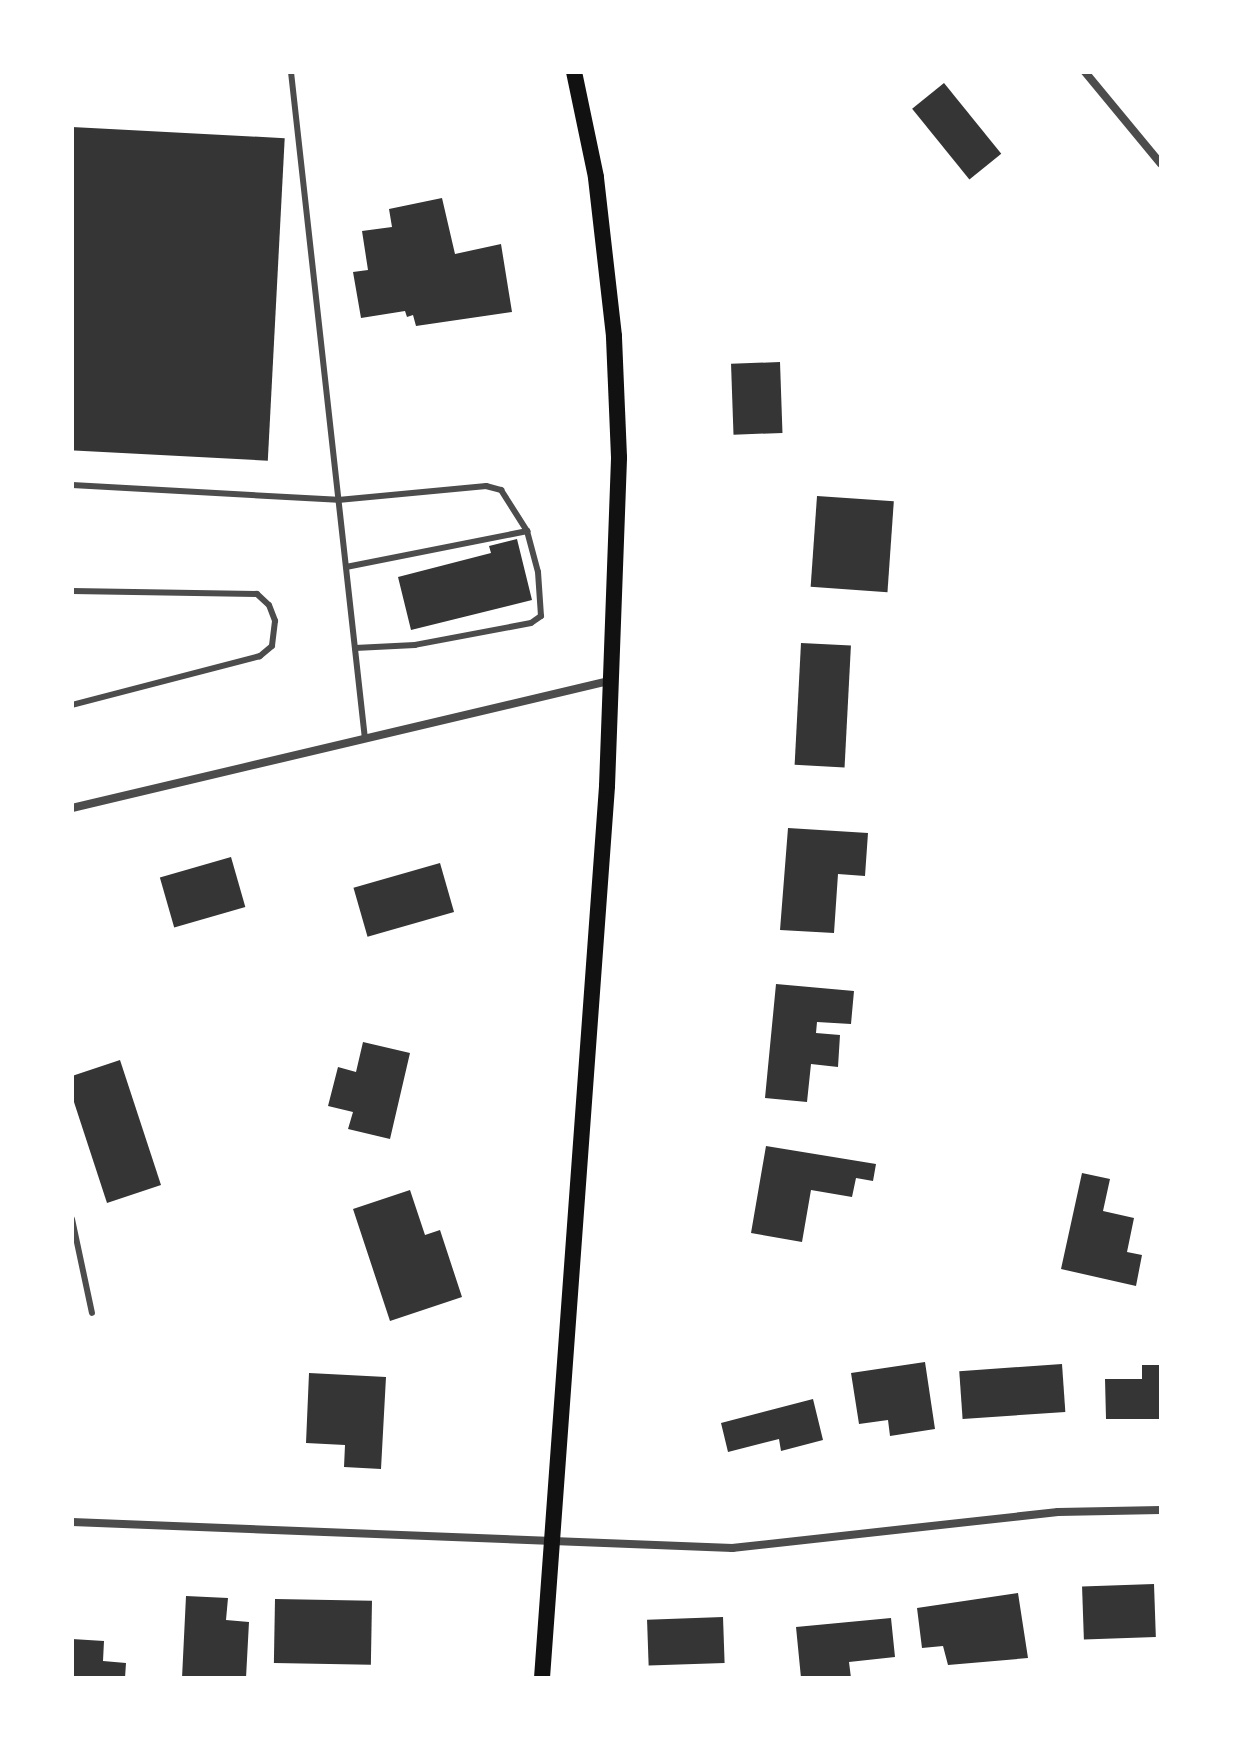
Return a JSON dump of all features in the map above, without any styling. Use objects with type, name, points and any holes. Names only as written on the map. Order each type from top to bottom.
[{"type":"main road","points":[[542,1678],[606,796],[619,457],[614,336],[596,177],[574,72]]},
{"type":"street","points":[[1085,72],[1161,164]]},
{"type":"street","points":[[72,808],[609,681]]},
{"type":"street","points":[[72,1522],[554,1545],[732,1548],[1058,1512],[1161,1510]]},
{"type":"lane","points":[[291,72],[365,739]]},
{"type":"lane","points":[[72,485],[338,500],[486,486],[501,490],[527,531],[538,572],[541,616],[531,623],[415,645],[355,648]]},
{"type":"lane","points":[[346,567],[527,531]]},
{"type":"lane","points":[[72,591],[257,594],[269,605],[275,621],[272,646],[260,656],[72,705]]},
{"type":"lane","points":[[72,1219],[92,1313]]},
{"type":"building","points":[[944,83],[1001,154],[969,180],[912,109]]},
{"type":"building","points":[[72,127],[285,138],[268,461],[72,450]]},
{"type":"building","points":[[442,198],[455,254],[501,244],[512,312],[416,326],[413,315],[407,317],[405,311],[361,318],[353,272],[368,270],[362,231],[392,227],[389,209]]},
{"type":"building","points":[[780,362],[782,433],[734,435],[731,364]]},
{"type":"building","points":[[817,496],[894,501],[887,592],[811,587]]},
{"type":"building","points":[[517,539],[532,600],[411,630],[398,577],[491,553],[489,546]]},
{"type":"building","points":[[801,643],[851,646],[845,767],[795,765]]},
{"type":"building","points":[[788,828],[868,833],[865,876],[838,874],[834,933],[780,930]]},
{"type":"building","points":[[231,857],[245,907],[174,927],[160,877]]},
{"type":"building","points":[[440,863],[454,912],[368,937],[353,888]]},
{"type":"building","points":[[776,984],[854,991],[851,1024],[817,1022],[816,1033],[840,1035],[838,1067],[811,1064],[807,1102],[765,1098]]},
{"type":"building","points":[[363,1042],[410,1053],[390,1139],[348,1129],[353,1112],[328,1106],[338,1067],[356,1072]]},
{"type":"building","points":[[120,1060],[161,1185],[107,1203],[72,1096],[72,1076]]},
{"type":"building","points":[[766,1146],[876,1164],[873,1181],[856,1178],[852,1197],[811,1190],[802,1242],[751,1233]]},
{"type":"building","points":[[1082,1173],[1110,1179],[1103,1211],[1134,1218],[1127,1252],[1142,1255],[1136,1286],[1061,1269]]},
{"type":"building","points":[[410,1190],[425,1235],[440,1230],[462,1297],[390,1321],[353,1209]]},
{"type":"building","points":[[925,1362],[935,1429],[890,1436],[888,1420],[859,1424],[851,1373]]},
{"type":"building","points":[[1062,1364],[1065,1412],[963,1419],[959,1371]]},
{"type":"building","points":[[1142,1365],[1161,1365],[1161,1419],[1106,1419],[1105,1379],[1142,1379]]},
{"type":"building","points":[[309,1373],[386,1377],[381,1469],[344,1467],[345,1445],[306,1443]]},
{"type":"building","points":[[813,1399],[823,1440],[781,1451],[779,1439],[728,1452],[721,1423]]},
{"type":"building","points":[[1154,1584],[1156,1637],[1084,1639],[1082,1587]]},
{"type":"building","points":[[1018,1593],[1028,1658],[948,1665],[943,1646],[922,1648],[917,1608]]},
{"type":"building","points":[[186,1596],[228,1598],[226,1620],[249,1622],[246,1678],[182,1678]]},
{"type":"building","points":[[275,1599],[372,1601],[371,1665],[274,1663]]},
{"type":"building","points":[[723,1617],[725,1663],[649,1666],[647,1620]]},
{"type":"building","points":[[891,1618],[895,1657],[849,1662],[851,1678],[801,1678],[796,1627]]},
{"type":"building","points":[[72,1639],[104,1641],[103,1661],[126,1663],[125,1678],[72,1678]]}]
